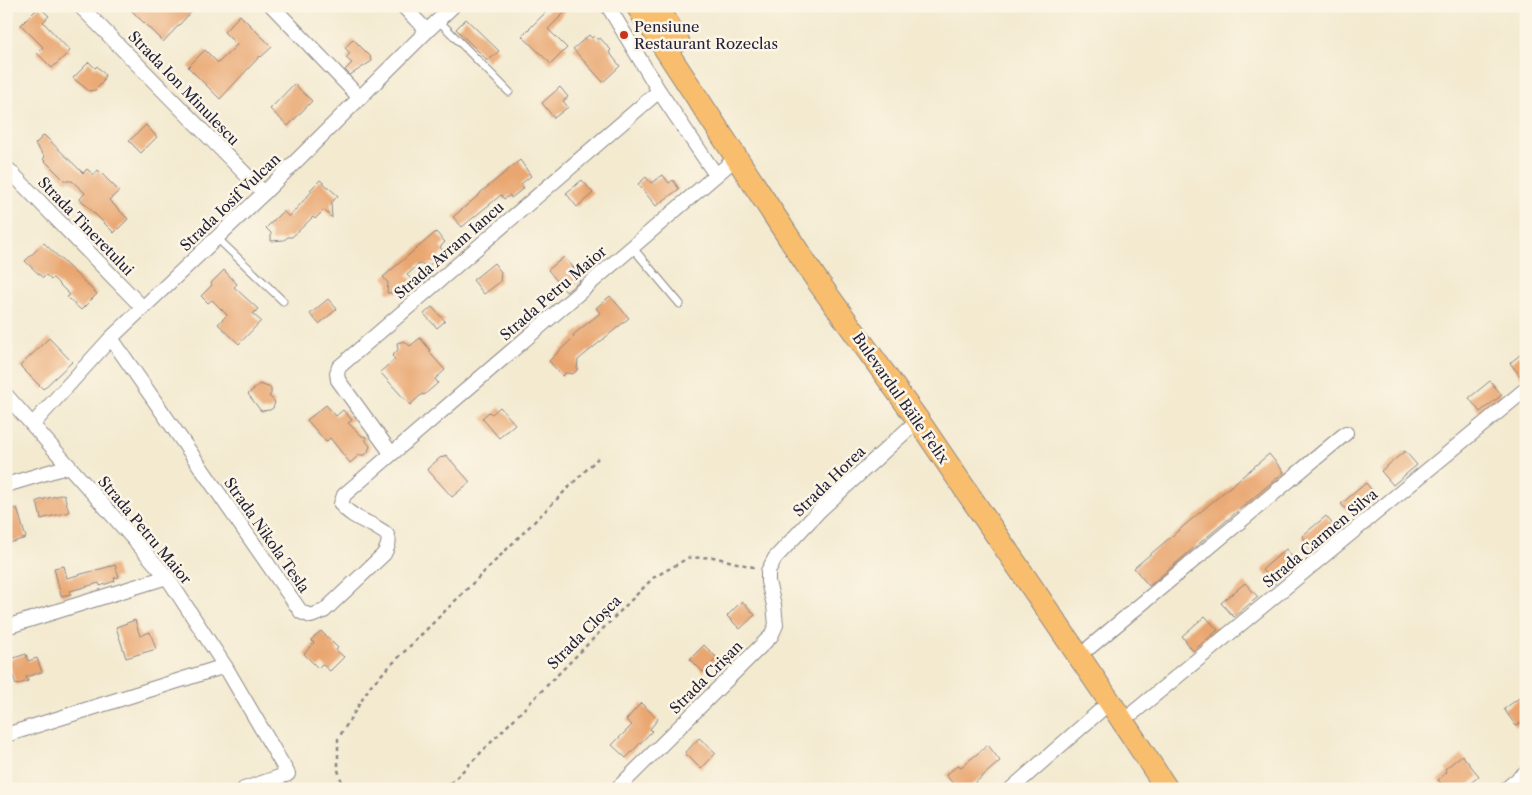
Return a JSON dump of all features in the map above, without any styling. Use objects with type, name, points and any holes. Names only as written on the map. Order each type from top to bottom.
[{"type":"main road","name":"Bulevardul Băile Felix","points":[[637,6],[816,279],[918,420],[1167,789]]},
{"type":"main road","name":"Bulevardul Băile Felix","points":[[657,6],[699,75],[832,277],[943,432],[1134,712],[1184,789]]},
{"type":"street","name":"Strada Ion Minulescu","points":[[80,6],[264,193]]},
{"type":"street","points":[[272,6],[360,98]]},
{"type":"street","points":[[403,6],[427,31]]},
{"type":"street","name":"Strada Iosif Vulcan","points":[[32,424],[111,338],[264,193],[453,6]]},
{"type":"street","points":[[608,6],[659,91],[716,175]]},
{"type":"street","name":"Strada Avram Iancu","points":[[391,453],[338,380],[337,373],[339,367],[659,91]]},
{"type":"street","name":"Strada Petru Maior","points":[[391,453],[736,158]]},
{"type":"street","name":"Strada Tineretului","points":[[6,167],[143,308]]},
{"type":"street","name":"Strada Nikola Tesla","points":[[111,338],[300,612],[310,616],[324,611],[384,554],[388,546],[387,535],[346,511],[341,504],[344,495],[391,453]]},
{"type":"street","name":"Strada Carmen Silva","points":[[1134,712],[1526,389]]},
{"type":"street","name":"Strada Petru Maior","points":[[8,398],[167,577],[225,666],[288,774],[244,789]]},
{"type":"street","name":"Strada Horea","points":[[768,571],[775,558],[820,510],[918,420]]},
{"type":"street","points":[[1090,647],[1346,433]]},
{"type":"street","points":[[6,484],[69,466]]},
{"type":"street","name":"Strada Crișan","points":[[617,789],[771,636],[776,625],[774,605],[768,582],[768,571]]},
{"type":"street","points":[[6,627],[167,577]]},
{"type":"street","points":[[6,735],[225,666]]},
{"type":"street","points":[[1011,789],[1110,702]]},
{"type":"street","points":[[1506,789],[1526,772]]},
{"type":"lane","points":[[438,20],[508,92]]},
{"type":"lane","points":[[217,238],[283,301]]},
{"type":"lane","points":[[632,248],[680,304]]},
{"type":"path","points":[[344,789],[338,770],[338,739],[371,685],[598,458]]},
{"type":"path","name":"Strada Cloșca","points":[[445,789],[653,578],[688,558],[713,557],[768,571]]},
{"type":"building","points":[[127,6],[197,6],[163,42]]},
{"type":"building","points":[[552,6],[571,6],[548,29],[567,48],[551,64],[522,36]]},
{"type":"building","points":[[39,7],[49,16],[43,22],[70,51],[52,68],[37,53],[43,47],[21,25]]},
{"type":"building","points":[[240,15],[272,47],[260,56],[220,99],[188,67],[205,50],[218,63],[237,45],[224,32]]},
{"type":"building","points":[[466,19],[499,51],[488,61],[456,29]]},
{"type":"building","points":[[589,35],[592,38],[594,36],[598,40],[600,38],[611,50],[609,52],[620,66],[603,82],[573,49]]},
{"type":"building","points":[[353,39],[371,57],[372,61],[350,75],[345,70],[352,63],[346,58],[350,53],[345,48]]},
{"type":"building","points":[[89,62],[95,68],[97,66],[105,75],[102,83],[95,90],[89,91],[73,78]]},
{"type":"building","points":[[294,84],[312,101],[288,126],[270,109]]},
{"type":"building","points":[[560,87],[568,97],[563,101],[568,107],[554,118],[542,103]]},
{"type":"building","points":[[146,125],[157,137],[141,153],[129,141]]},
{"type":"building","points":[[44,135],[83,173],[87,169],[94,175],[98,170],[119,191],[109,200],[128,219],[114,233],[80,199],[85,193],[72,181],[65,181],[43,159],[45,157],[35,144]]},
{"type":"building","points":[[520,160],[531,176],[521,184],[524,188],[511,198],[510,195],[504,199],[501,195],[462,227],[453,217]]},
{"type":"building","points":[[663,175],[669,183],[673,180],[679,189],[656,206],[638,184],[646,177],[651,183]]},
{"type":"building","points":[[320,180],[338,196],[331,203],[332,218],[324,210],[315,219],[313,217],[292,237],[271,241],[271,233],[266,228],[283,211],[289,217]]},
{"type":"building","points":[[582,180],[593,193],[577,207],[566,193]]},
{"type":"building","points":[[436,232],[445,242],[440,247],[444,252],[438,257],[438,263],[429,265],[419,264],[407,275],[412,280],[405,286],[405,292],[387,293],[388,283],[383,277]]},
{"type":"building","points":[[44,243],[97,294],[81,310],[67,297],[70,295],[53,278],[51,280],[46,275],[43,278],[25,261]]},
{"type":"building","points":[[564,257],[575,269],[572,271],[580,281],[566,292],[548,270]]},
{"type":"building","points":[[494,263],[501,272],[500,282],[484,294],[473,280]]},
{"type":"building","points":[[224,270],[237,284],[234,287],[258,309],[253,314],[261,321],[239,344],[218,324],[227,315],[212,300],[208,303],[201,296]]},
{"type":"building","points":[[610,296],[629,318],[578,360],[577,370],[573,374],[566,373],[562,376],[549,361],[574,337],[573,335],[600,313],[596,308]]},
{"type":"building","points":[[328,299],[337,309],[319,324],[310,314]]},
{"type":"building","points":[[432,307],[445,321],[437,328],[424,314]]},
{"type":"building","points":[[49,338],[72,362],[43,389],[20,366]]},
{"type":"building","points":[[420,338],[431,351],[429,352],[445,370],[435,379],[438,383],[410,405],[380,372],[395,359],[392,356],[398,350],[397,343],[404,341],[410,346]]},
{"type":"building","points":[[1526,350],[1526,380],[1524,381],[1510,363]]},
{"type":"building","points":[[1490,381],[1502,395],[1480,412],[1469,398]]},
{"type":"building","points":[[260,384],[271,388],[269,396],[275,402],[270,410],[261,411],[248,394]]},
{"type":"building","points":[[326,405],[336,416],[343,410],[352,420],[348,423],[362,436],[366,437],[366,441],[370,446],[365,455],[359,455],[350,463],[330,438],[326,442],[307,420]]},
{"type":"building","points":[[500,407],[515,424],[499,438],[482,418],[489,412],[492,414]]},
{"type":"building","points":[[1405,451],[1417,465],[1393,485],[1381,471]]},
{"type":"building","points":[[1269,454],[1284,472],[1149,586],[1134,568]]},
{"type":"building","points":[[446,455],[470,482],[452,497],[427,469]]},
{"type":"building","points":[[1366,483],[1378,498],[1354,518],[1341,504]]},
{"type":"building","points":[[64,494],[69,512],[41,519],[37,501]]},
{"type":"building","points":[[17,508],[26,538],[6,544],[6,512]]},
{"type":"building","points":[[1326,516],[1338,531],[1314,551],[1302,536]]},
{"type":"building","points":[[1286,549],[1298,564],[1274,584],[1262,570]]},
{"type":"building","points":[[115,565],[119,577],[114,578],[115,581],[100,586],[99,583],[70,591],[71,594],[61,596],[54,568],[64,566],[67,578]]},
{"type":"building","points":[[1245,583],[1258,597],[1234,617],[1221,603]]},
{"type":"building","points":[[742,601],[755,615],[740,629],[727,616]]},
{"type":"building","points":[[1205,616],[1218,630],[1193,651],[1182,636]]},
{"type":"building","points":[[135,620],[140,636],[150,632],[156,649],[126,658],[116,627]]},
{"type":"building","points":[[321,631],[344,657],[330,671],[322,664],[318,668],[304,654],[314,643],[311,640]]},
{"type":"building","points":[[704,645],[717,658],[703,672],[690,659]]},
{"type":"building","points":[[26,654],[28,661],[37,658],[42,672],[26,677],[28,681],[16,685],[8,660]]},
{"type":"building","points":[[1526,693],[1526,719],[1516,726],[1504,709]]},
{"type":"building","points":[[641,703],[658,719],[650,729],[652,731],[626,758],[612,745],[632,725],[626,720]]},
{"type":"building","points":[[699,738],[716,753],[701,769],[685,753]]},
{"type":"building","points":[[988,745],[1000,761],[968,789],[957,789],[946,775],[958,765],[961,767]]},
{"type":"building","points":[[1462,755],[1479,776],[1464,789],[1446,789],[1438,780],[1447,772],[1445,769]]},
{"type":"place","name":"Pensiune Restaurant Rozeclas","points":[[624,35]]}]
